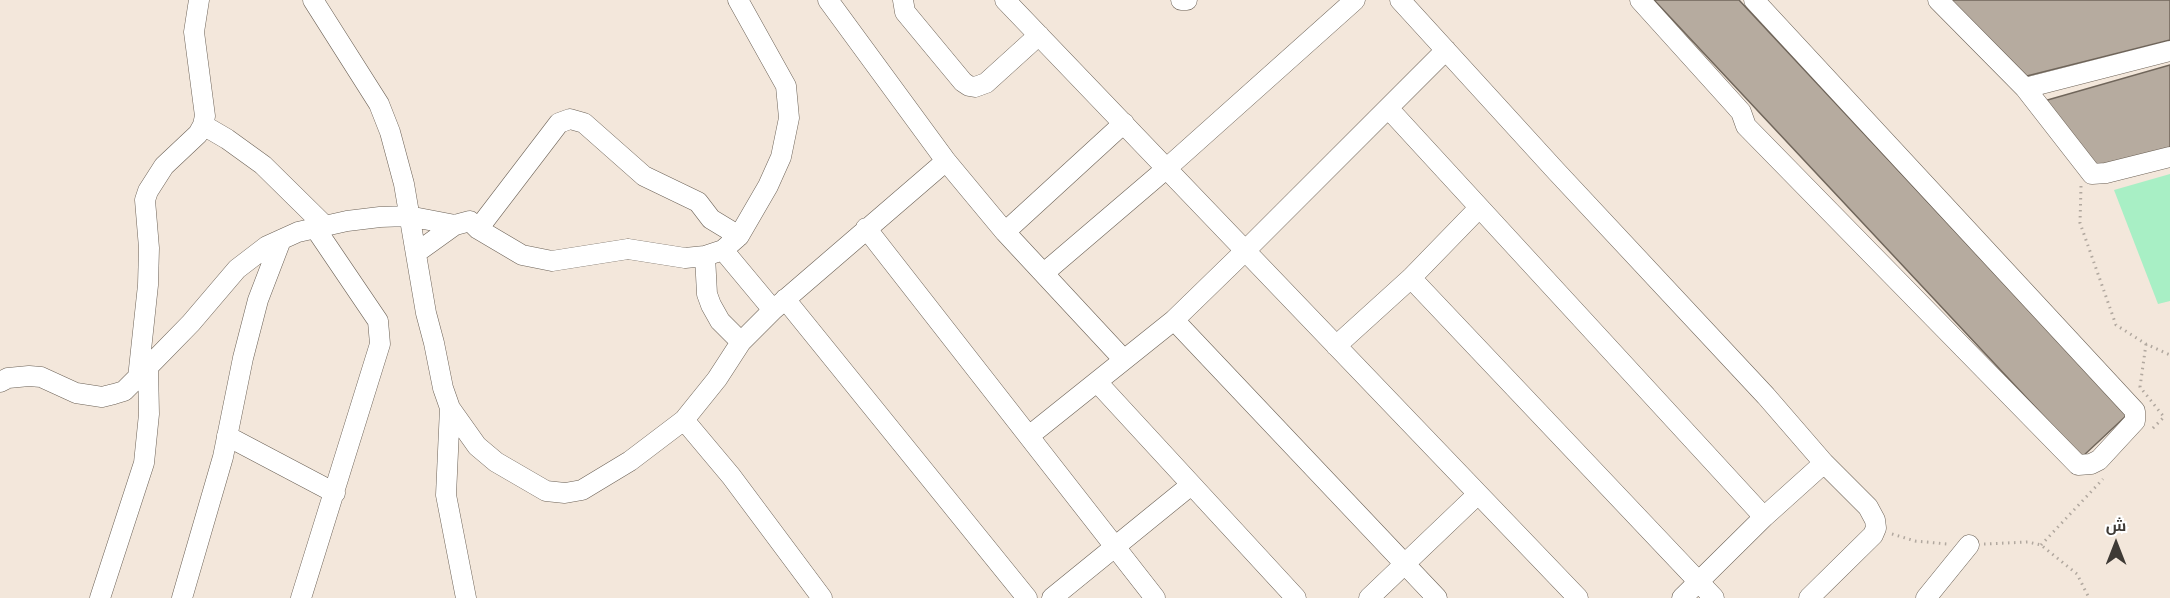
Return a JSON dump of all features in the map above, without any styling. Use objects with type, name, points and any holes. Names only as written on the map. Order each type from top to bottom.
[{"type":"street","points":[[100,598],[144,463],[150,414],[143,373],[149,257],[145,200],[164,166],[198,134],[205,116],[194,32],[199,0]]},
{"type":"street","points":[[313,0],[380,104],[398,158],[426,313],[442,388],[450,408],[477,446],[496,462],[546,491],[565,493],[582,490],[596,483],[630,461],[684,420],[717,379],[741,342],[779,304],[946,161]]},
{"type":"street","points":[[416,253],[455,225],[470,221],[478,229],[522,255],[552,261],[628,249],[685,258],[714,253],[739,236],[782,157],[789,118],[786,86],[738,0]]},
{"type":"street","points":[[828,0],[946,161],[1005,232],[1124,360]]},
{"type":"street","points":[[903,0],[905,12],[963,82],[969,86],[975,87],[986,83],[1040,36]]},
{"type":"street","points":[[1005,0],[1578,598]]},
{"type":"street","points":[[1181,0],[1187,0]]},
{"type":"street","points":[[1044,273],[1167,168],[1355,0]]},
{"type":"street","points":[[1400,0],[1766,396],[1824,463],[1868,507],[1875,520],[1876,528],[1873,535],[1809,598]]},
{"type":"street","points":[[1640,0],[1741,112],[1746,126],[2078,465],[2091,464],[2099,460],[2135,421],[2135,411],[1754,0]]},
{"type":"street","points":[[1938,0],[2025,88],[2092,174],[2102,174],[2170,157]]},
{"type":"street","points":[[1029,436],[1174,320],[1446,50]]},
{"type":"street","points":[[2025,88],[2170,51]]},
{"type":"street","points":[[1388,108],[1764,517]]},
{"type":"street","points":[[478,229],[559,123],[570,119],[584,123],[644,176],[698,202],[711,219],[739,236]]},
{"type":"street","points":[[1005,232],[1124,123]]},
{"type":"street","points":[[203,125],[263,165],[320,227],[378,321],[379,354],[301,598]]},
{"type":"street","points":[[1336,346],[1411,278],[1479,208]]},
{"type":"street","points":[[0,382],[8,378],[29,376],[41,377],[76,393],[102,397],[124,391],[191,323],[237,269],[267,246],[298,232],[380,217],[408,216],[455,225]]},
{"type":"street","points":[[866,228],[1155,598]]},
{"type":"street","points":[[182,598],[227,436],[258,300],[281,240]]},
{"type":"street","points":[[714,253],[779,304],[1027,598]]},
{"type":"street","points":[[714,253],[707,294],[720,321],[741,342]]},
{"type":"street","points":[[1411,278],[1714,598]]},
{"type":"street","points":[[1174,320],[1437,598]]},
{"type":"street","points":[[1097,382],[1296,598]]},
{"type":"street","points":[[450,408],[446,495],[466,598]]},
{"type":"street","points":[[684,420],[731,476],[822,598]]},
{"type":"street","points":[[227,436],[335,493]]},
{"type":"street","points":[[1682,598],[1764,517],[1824,463]]},
{"type":"street","points":[[1052,598],[1191,485]]},
{"type":"street","points":[[1369,598],[1478,494]]},
{"type":"street","points":[[1926,598],[1969,545]]},
{"type":"path","points":[[2082,163],[2080,223],[2116,325],[2146,344],[2170,355]]},
{"type":"path","points":[[1876,528],[1915,542],[1969,545],[2028,542],[2041,545],[2077,574],[2089,598]]},
{"type":"green space","points":[[2170,174],[2170,301],[2158,304],[2114,190]]},
{"type":"building","points":[[1654,0],[1739,0],[2127,415],[2082,457]]},
{"type":"building","points":[[1948,0],[2170,0],[2170,40],[2023,77]]},
{"type":"building","points":[[2170,65],[2170,149],[2098,167],[2044,101]]}]
